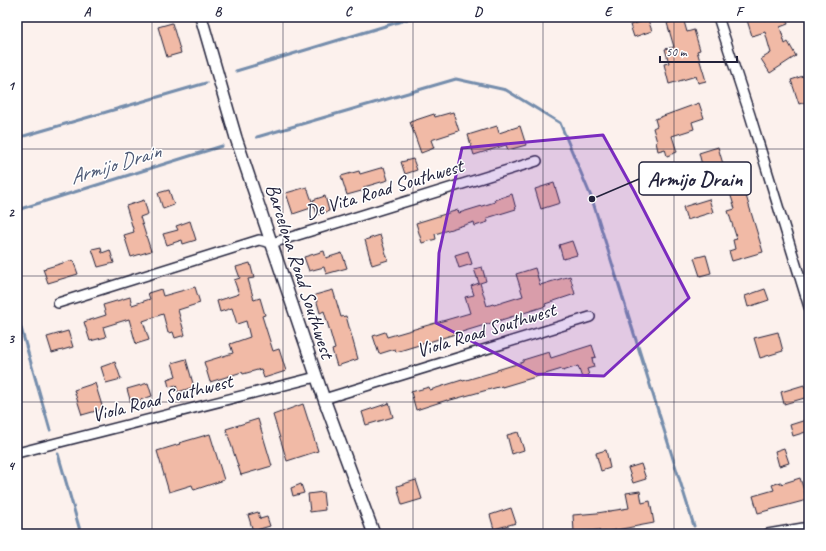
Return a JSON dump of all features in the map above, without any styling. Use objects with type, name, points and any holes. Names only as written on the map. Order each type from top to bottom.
[{"type":"street","name":"Barcelona Road Southwest","points":[[201,17],[236,138],[316,377],[374,534]]},
{"type":"street","points":[[718,17],[809,307]]},
{"type":"street","name":"De Vita Road Southwest","points":[[58,303],[259,240],[272,243],[537,161]]},
{"type":"street","name":"Viola Road Southwest","points":[[324,399],[590,317]]},
{"type":"street","name":"Viola Road Southwest","points":[[17,453],[316,377]]},
{"type":"street","points":[[768,534],[809,528]]},
{"type":"highlighted area","points":[[603,135],[634,191],[689,298],[604,376],[536,374],[436,323],[439,253],[462,148]]},
{"type":"building","points":[[746,17],[763,17],[764,20],[774,17],[786,17],[788,24],[780,27],[785,44],[788,42],[796,56],[770,73],[761,59],[771,53],[765,32],[752,36]]},
{"type":"building","points":[[683,18],[687,32],[694,30],[700,50],[697,51],[706,81],[698,83],[696,76],[669,84],[664,64],[669,63],[665,49],[674,47],[667,23]]},
{"type":"building","points":[[648,20],[652,31],[634,37],[630,25]]},
{"type":"building","points":[[172,23],[181,53],[167,57],[158,27]]},
{"type":"building","points":[[809,74],[809,101],[799,104],[791,80]]},
{"type":"building","points":[[699,103],[704,118],[692,122],[694,129],[672,136],[677,152],[667,156],[665,149],[658,151],[653,128],[657,126],[655,119]]},
{"type":"building","points":[[453,112],[459,131],[431,140],[434,148],[421,153],[410,122],[434,114],[435,117]]},
{"type":"building","points":[[497,126],[499,133],[520,126],[526,145],[508,150],[506,145],[474,155],[468,135]]},
{"type":"building","points":[[718,147],[723,164],[710,168],[708,163],[702,165],[699,153]]},
{"type":"building","points":[[413,159],[417,170],[405,174],[401,162]]},
{"type":"building","points":[[384,167],[388,180],[364,187],[365,190],[347,195],[341,176],[359,171],[360,174]]},
{"type":"building","points":[[554,183],[560,203],[541,209],[535,189]]},
{"type":"building","points":[[307,187],[314,207],[293,214],[286,193]]},
{"type":"building","points":[[744,189],[763,252],[732,261],[729,251],[735,249],[733,240],[737,239],[728,211],[735,209],[730,193]]},
{"type":"building","points":[[169,190],[174,205],[163,209],[158,193]]},
{"type":"building","points":[[512,194],[516,209],[487,218],[488,222],[475,226],[474,222],[435,234],[436,239],[422,243],[416,223],[458,210],[459,213],[495,202],[494,200]]},
{"type":"building","points":[[325,196],[329,211],[317,215],[313,200]]},
{"type":"building","points":[[709,199],[713,212],[687,220],[683,207]]},
{"type":"building","points":[[144,200],[148,214],[140,217],[151,251],[131,257],[124,235],[134,232],[126,206]]},
{"type":"building","points":[[190,221],[196,240],[183,244],[182,240],[167,245],[163,234],[178,230],[176,226]]},
{"type":"building","points":[[380,235],[388,260],[372,265],[365,240]]},
{"type":"building","points":[[572,241],[577,255],[563,259],[559,245]]},
{"type":"building","points":[[101,247],[102,253],[110,250],[114,263],[98,267],[92,249]]},
{"type":"building","points":[[324,251],[326,258],[342,253],[347,268],[326,274],[324,267],[309,271],[304,257]]},
{"type":"building","points":[[468,251],[472,264],[459,268],[455,255]]},
{"type":"building","points":[[706,255],[711,273],[700,276],[694,258]]},
{"type":"building","points":[[73,260],[78,274],[48,283],[43,269]]},
{"type":"building","points":[[250,263],[254,278],[248,279],[254,300],[260,298],[265,315],[262,316],[273,351],[279,349],[286,371],[264,378],[261,369],[243,374],[242,372],[210,382],[204,362],[233,353],[230,344],[250,337],[246,321],[237,324],[232,308],[220,312],[217,301],[239,294],[234,280],[240,278],[236,267]]},
{"type":"building","points":[[482,267],[486,281],[480,283],[487,306],[523,296],[516,274],[535,268],[540,285],[570,276],[575,294],[545,304],[546,306],[498,321],[396,352],[395,349],[379,354],[373,336],[385,332],[387,337],[470,313],[465,297],[474,295],[471,286],[479,283],[474,269]]},
{"type":"building","points":[[195,287],[200,303],[178,310],[185,335],[175,338],[173,332],[168,333],[163,314],[143,321],[149,340],[136,344],[129,319],[103,327],[106,337],[90,341],[84,322],[106,315],[103,305],[130,297],[132,305],[150,299],[148,293],[161,289],[163,296]]},
{"type":"building","points":[[765,289],[769,300],[748,307],[745,296]]},
{"type":"building","points":[[333,290],[341,317],[346,316],[358,359],[337,366],[332,350],[335,349],[324,311],[320,313],[315,295]]},
{"type":"building","points":[[68,331],[73,347],[52,353],[47,337]]},
{"type":"building","points":[[778,332],[783,351],[760,358],[754,338]]},
{"type":"building","points":[[592,345],[596,357],[592,358],[594,367],[587,369],[589,375],[582,378],[578,366],[563,371],[562,369],[502,387],[447,400],[416,410],[411,392],[429,387],[430,390],[462,380],[463,381],[497,371],[523,362],[523,360],[549,352],[551,358]]},
{"type":"building","points":[[186,359],[194,387],[178,392],[176,385],[169,387],[167,379],[176,376],[172,363]]},
{"type":"building","points":[[115,362],[121,379],[106,383],[101,367]]},
{"type":"building","points":[[95,383],[103,409],[82,415],[74,390]]},
{"type":"building","points":[[148,383],[152,396],[131,403],[127,389]]},
{"type":"building","points":[[804,385],[808,397],[784,404],[781,392]]},
{"type":"building","points":[[389,403],[393,417],[366,425],[362,412]]},
{"type":"building","points":[[303,404],[318,451],[287,461],[273,415]]},
{"type":"building","points":[[258,419],[272,466],[241,475],[226,429]]},
{"type":"building","points":[[809,419],[809,431],[793,436],[790,425]]},
{"type":"building","points":[[518,432],[524,450],[512,454],[507,435]]},
{"type":"building","points":[[210,434],[224,480],[194,490],[192,485],[169,492],[157,451]]},
{"type":"building","points":[[784,448],[789,463],[779,466],[775,451]]},
{"type":"building","points":[[606,450],[610,468],[601,471],[596,453]]},
{"type":"building","points":[[641,464],[646,479],[633,483],[628,468]]},
{"type":"building","points":[[800,478],[807,500],[758,513],[753,496],[774,490],[772,485],[781,482],[781,484]]},
{"type":"building","points":[[416,480],[422,499],[402,505],[397,486]]},
{"type":"building","points":[[301,484],[304,493],[293,496],[291,488]]},
{"type":"building","points":[[640,491],[642,503],[650,501],[654,523],[600,533],[599,530],[574,532],[573,515],[629,508],[626,493]]},
{"type":"building","points":[[323,492],[325,510],[310,512],[308,494]]},
{"type":"building","points":[[511,508],[516,523],[494,529],[490,515]]},
{"type":"building","points":[[258,512],[260,519],[267,517],[270,526],[253,531],[248,515]]},
{"type":"waterway","points":[[236,71],[415,17]]},
{"type":"waterway","name":"Armijo Drain","points":[[257,137],[456,79],[506,90],[560,123],[592,199],[694,526]]},
{"type":"waterway","points":[[17,138],[206,83]]},
{"type":"waterway","name":"Armijo Drain","points":[[17,210],[222,146]]},
{"type":"waterway","points":[[17,314],[50,430]]},
{"type":"waterway","points":[[58,454],[81,534]]},
{"type":"place","name":"Armijo Drain","points":[[592,199]]}]
